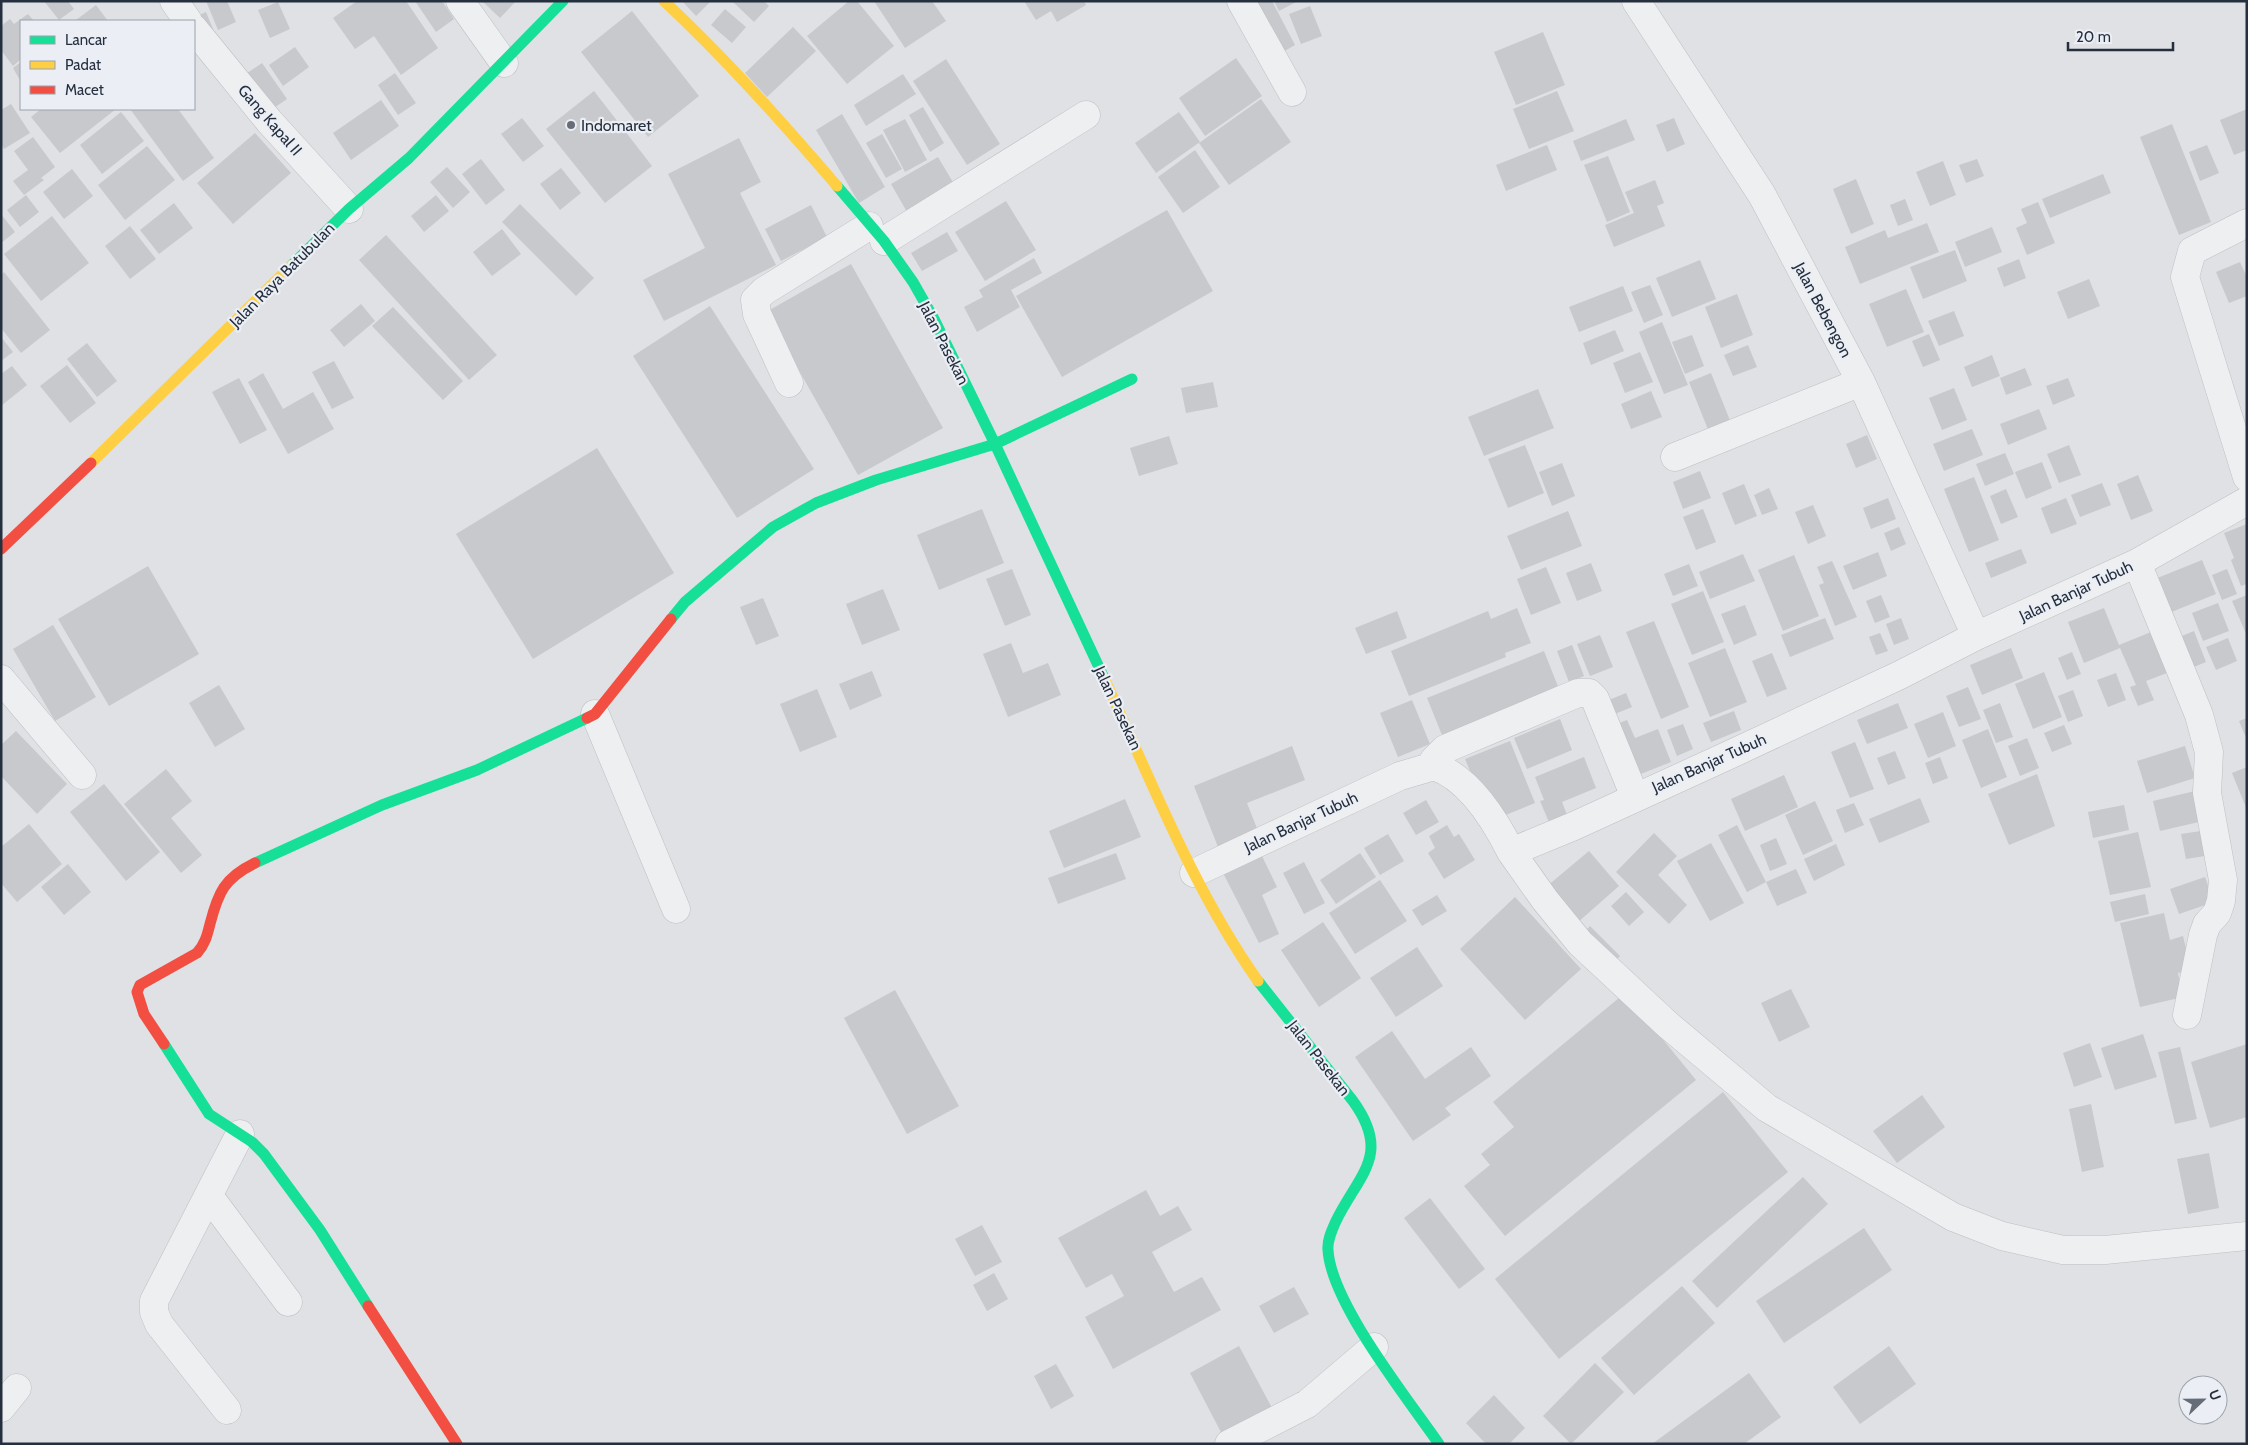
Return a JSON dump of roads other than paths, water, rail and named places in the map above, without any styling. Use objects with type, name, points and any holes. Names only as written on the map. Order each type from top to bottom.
[{"type":"main road","name":"Jalan Raya Batubulan","points":[[1,548],[163,394],[349,209],[409,158],[504,63],[562,1]]},
{"type":"main road","name":"Jalan Pasekan","points":[[664,1],[706,39],[781,121],[876,233],[913,282],[934,319],[993,441],[1194,873],[1246,964],[1362,1117],[1372,1146],[1370,1162],[1359,1186],[1336,1222],[1329,1238],[1328,1252],[1336,1280],[1352,1311],[1439,1444]]},
{"type":"main road","points":[[457,1444],[320,1230],[264,1154],[252,1142],[209,1114],[198,1099],[144,1014],[137,992],[140,984],[197,953],[204,945],[216,900],[225,883],[251,864],[382,805],[486,766],[559,733],[595,714],[640,655],[685,602],[773,527],[816,503],[876,480],[993,441],[1132,379]]},
{"type":"street","points":[[174,1],[187,20]]},
{"type":"street","points":[[460,1],[504,63]]},
{"type":"street","points":[[1241,1],[1292,92]]},
{"type":"street","name":"Jalan Bebengon","points":[[1636,1],[1762,195],[1861,382],[1976,636]]},
{"type":"street","name":"Gang Kapal II","points":[[195,30],[269,121],[349,209]]},
{"type":"street","points":[[789,383],[757,314],[755,300],[764,291],[876,233],[1086,115]]},
{"type":"street","points":[[2247,223],[2192,252],[2185,277],[2247,477]]},
{"type":"street","points":[[1675,457],[1861,382]]},
{"type":"street","name":"Jalan Banjar Tubuh","points":[[1511,852],[1574,826],[1729,756],[1900,675],[1976,636],[2137,563],[2247,501]]},
{"type":"street","points":[[2137,563],[2199,714],[2210,752],[2207,793],[2220,852],[2223,880],[2222,901],[2217,912],[2207,924],[2203,935],[2187,1015]]},
{"type":"street","points":[[1,679],[82,775]]},
{"type":"street","points":[[1635,797],[1595,699],[1589,693],[1578,693],[1445,749],[1434,760],[1434,766],[1452,775],[1474,796],[1545,900],[1580,943],[1668,1025],[1767,1108],[1953,1217],[2002,1236],[2063,1250],[2105,1250],[2247,1236]]},
{"type":"street","points":[[595,714],[676,909]]},
{"type":"street","name":"Jalan Banjar Tubuh","points":[[1194,873],[1400,776],[1434,766]]},
{"type":"street","points":[[227,1410],[158,1324],[154,1312],[154,1301],[240,1134]]},
{"type":"street","points":[[209,1196],[288,1302]]},
{"type":"street","points":[[1229,1444],[1307,1404],[1374,1347]]},
{"type":"place","name":"Indomaret","points":[[571,125]]}]
